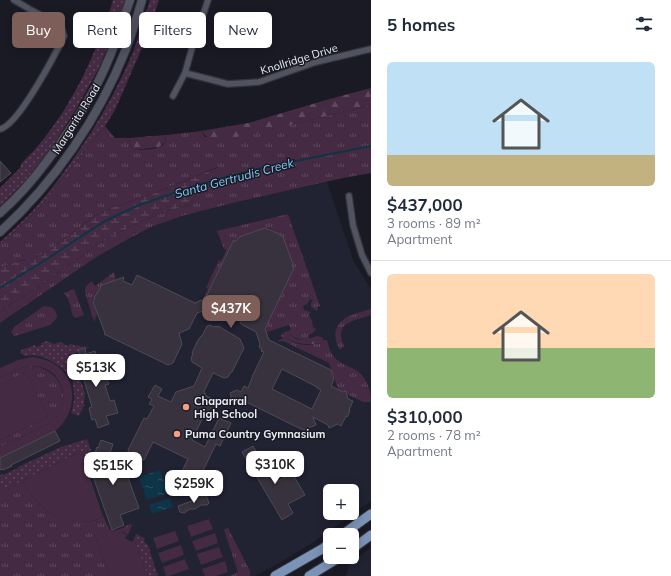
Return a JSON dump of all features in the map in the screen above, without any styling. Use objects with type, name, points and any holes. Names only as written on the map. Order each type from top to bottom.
[{"type":"main road","name":"Margarita Road","points":[[0,213],[32,181],[80,113],[96,86],[112,51],[130,0]]},
{"type":"main road","name":"Margarita Road","points":[[0,232],[19,215],[37,195],[60,165],[101,102],[126,50],[142,0]]},
{"type":"main road","points":[[352,528],[371,514]]},
{"type":"main road","points":[[359,544],[371,535]]},
{"type":"main road","points":[[275,576],[323,548]]},
{"type":"main road","points":[[309,576],[329,564]]},
{"type":"street","points":[[0,129],[4,128],[16,116],[34,91],[64,36],[61,26],[14,0]]},
{"type":"street","points":[[173,96],[185,73],[208,0]]},
{"type":"street","name":"Knollridge Drive","points":[[185,73],[228,84],[259,82],[316,62],[371,49]]},
{"type":"street","points":[[349,196],[353,225],[362,255],[371,273]]},
{"type":"shaded area","name":"Chaparral High School","points":[[327,182],[354,262],[371,289],[371,501],[359,510],[359,484],[323,484],[323,520],[344,520],[333,528],[323,528],[323,535],[309,545],[255,576],[0,576],[0,323],[95,258],[151,227],[182,216]]},
{"type":"shaded area","points":[[371,548],[371,576],[345,576],[347,574],[349,564],[359,564],[359,556]]},
{"type":"green space","points":[[113,0],[125,0],[121,12],[109,12]]},
{"type":"green space","points":[[150,0],[159,0],[155,12],[146,12]]},
{"type":"green space","points":[[139,34],[139,48],[142,48],[115,110],[105,126],[40,207],[0,244],[0,242],[38,205],[69,165],[96,125],[112,97],[133,52]]},
{"type":"green space","points":[[95,48],[107,48],[99,68],[75,111],[54,144],[25,181],[0,206],[0,188],[20,168],[21,164],[49,132],[61,115]]},
{"type":"green space","points":[[371,88],[371,105],[218,141],[208,138],[201,131],[248,123]]},
{"type":"green space","points":[[371,105],[371,173],[237,202],[182,216],[151,227],[95,258],[0,323],[0,311],[47,281],[95,246],[144,220],[189,205],[218,167],[155,193],[111,208],[94,216],[47,252],[28,260],[19,261],[0,268],[0,244],[40,207],[105,126],[115,138],[129,138],[130,145],[134,150],[159,147],[163,145],[166,135],[201,131],[205,137],[290,125]]},
{"type":"green space","points":[[166,135],[165,142],[159,147],[134,150],[130,145],[129,138]]},
{"type":"green space","points":[[219,167],[189,205],[144,220],[95,246],[47,281],[0,311],[0,268],[19,261],[28,260],[47,252],[94,216],[111,208],[155,193]]},
{"type":"green space","points":[[288,214],[320,306],[317,307],[317,311],[311,307],[313,300],[310,299],[307,304],[303,306],[304,310],[311,312],[309,315],[313,327],[316,329],[313,333],[308,335],[309,339],[306,340],[294,337],[289,333],[287,331],[291,330],[289,325],[264,333],[294,268],[292,266],[293,264],[283,237],[270,229],[265,228],[239,237],[236,241],[232,242],[204,301],[203,299],[208,289],[206,288],[219,260],[221,261],[226,251],[217,231]]},
{"type":"green space","points":[[114,272],[116,280],[102,285],[94,298],[93,303],[97,314],[94,322],[85,292],[86,287],[92,281],[95,286]]},
{"type":"green space","points":[[74,289],[84,315],[76,318],[73,316],[69,301],[64,293]]},
{"type":"green space","points":[[44,306],[53,308],[57,314],[57,317],[50,325],[15,336],[11,332],[14,327]]},
{"type":"green space","points":[[371,309],[371,315],[352,321],[343,327],[341,338],[344,346],[340,350],[336,341],[335,333],[340,322],[349,316]]},
{"type":"green space","points":[[287,331],[298,340],[318,336],[323,338],[324,343],[297,343],[281,336]]},
{"type":"green space","points":[[283,337],[298,344],[307,345],[323,343],[324,340],[327,340],[333,356],[341,363],[358,372],[365,379],[369,387],[371,402],[363,402],[347,394],[346,391],[343,392],[338,389],[329,363],[283,341],[278,342]]},
{"type":"green space","points":[[47,341],[54,344],[61,342],[67,346],[71,344],[89,348],[78,350],[79,352],[69,355],[68,357],[78,372],[85,393],[85,404],[79,416],[71,413],[74,403],[73,380],[62,368],[46,358],[34,355],[25,356],[20,353],[21,350],[35,345],[36,347],[42,345],[41,343]]},
{"type":"green space","points":[[32,357],[53,363],[65,373],[71,385],[72,392],[69,414],[61,426],[52,433],[0,458],[0,447],[48,424],[56,416],[61,407],[63,398],[62,388],[52,373],[43,368],[28,366],[0,378],[0,368],[18,360]]},
{"type":"green space","points":[[31,366],[42,368],[51,373],[58,380],[62,389],[62,408],[57,416],[48,424],[0,447],[0,440],[48,417],[26,372],[0,385],[0,378],[21,368]]},
{"type":"green space","points":[[26,372],[48,417],[0,440],[0,385]]},
{"type":"green space","points":[[87,439],[91,450],[87,453],[86,459],[84,460],[79,453],[0,490],[0,475],[3,475],[61,447]]},
{"type":"green space","points":[[79,453],[84,460],[103,516],[92,521],[68,520],[51,513],[38,503],[22,481]]},
{"type":"green space","points":[[22,481],[39,504],[61,518],[79,521],[93,521],[103,516],[110,530],[120,529],[130,524],[132,525],[128,535],[120,532],[96,540],[110,576],[0,576],[0,490]]},
{"type":"green space","points":[[209,519],[213,529],[191,537],[187,526]]},
{"type":"green space","points":[[228,528],[250,571],[250,576],[230,576],[238,572],[224,530]]},
{"type":"green space","points":[[175,531],[179,541],[157,549],[153,538]]},
{"type":"green space","points":[[121,532],[127,535],[125,538],[132,542],[134,539],[148,576],[110,576],[96,540],[113,533]]},
{"type":"green space","points":[[215,533],[218,543],[196,551],[192,541]]},
{"type":"green space","points":[[136,534],[145,538],[145,543],[148,545],[158,576],[148,576],[134,539]]},
{"type":"green space","points":[[181,545],[184,555],[162,563],[158,553]]},
{"type":"green space","points":[[219,547],[223,557],[201,565],[197,554]]},
{"type":"green space","points":[[185,559],[189,569],[166,576],[163,567]]},
{"type":"green space","points":[[225,561],[228,572],[216,576],[205,576],[202,569]]},
{"type":"water","points":[[160,470],[168,493],[147,500],[139,477]]},
{"type":"water","points":[[170,498],[173,507],[152,514],[149,505]]},
{"type":"building","points":[[0,161],[11,173],[0,182]]},
{"type":"building","points":[[265,228],[283,237],[293,264],[292,266],[294,268],[265,329],[269,340],[331,370],[334,379],[331,386],[343,392],[346,391],[348,399],[353,401],[349,410],[350,411],[341,426],[338,424],[329,428],[328,425],[313,417],[316,425],[303,430],[242,400],[233,403],[230,393],[237,390],[241,392],[244,386],[248,388],[264,352],[261,351],[262,349],[259,347],[260,344],[256,332],[241,324],[236,312],[226,317],[209,309],[197,313],[189,329],[179,333],[182,344],[173,363],[168,365],[104,334],[105,333],[93,302],[102,285],[124,277],[123,281],[132,285],[137,275],[195,303],[201,300],[204,301],[233,241],[236,241],[239,237]],"holes":[[[282,369],[321,390],[312,409],[272,389]]]},
{"type":"building","points":[[210,325],[214,327],[218,326],[240,339],[244,348],[228,377],[224,378],[213,373],[204,391],[206,396],[213,399],[215,405],[209,416],[205,413],[192,440],[205,447],[219,418],[231,423],[220,446],[216,444],[197,483],[194,485],[179,477],[188,459],[153,442],[144,460],[129,453],[128,450],[144,418],[147,419],[154,406],[149,404],[152,399],[148,397],[155,385],[162,389],[158,396],[171,402],[176,392],[194,386],[202,368],[192,362],[192,353],[207,326]]},
{"type":"building","points":[[85,348],[86,354],[95,351],[104,380],[107,379],[109,384],[105,385],[110,401],[114,400],[118,413],[106,416],[109,424],[98,428],[95,419],[92,420],[89,408],[92,407],[77,357],[80,356],[78,350]]},
{"type":"building","points":[[55,431],[60,441],[11,465],[12,466],[0,470],[0,458]]},
{"type":"building","points":[[101,440],[113,444],[109,456],[124,459],[120,475],[126,472],[139,508],[120,515],[124,525],[112,530],[91,471],[106,466],[92,461]]},
{"type":"building","points":[[253,446],[275,483],[292,473],[305,495],[288,504],[293,513],[282,520],[242,452]]},
{"type":"building","points":[[205,493],[209,503],[207,505],[201,505],[184,513],[180,512],[178,506],[197,499],[195,497]]},
{"type":"waterway","name":"Santa Gertrudis Creek","points":[[0,288],[105,221],[139,205],[201,184],[261,168],[371,146]]},
{"type":"place","name":"Chaparral High School","points":[[186,407]]},
{"type":"place","name":"Puma Country Gymnasium","points":[[177,434]]}]
